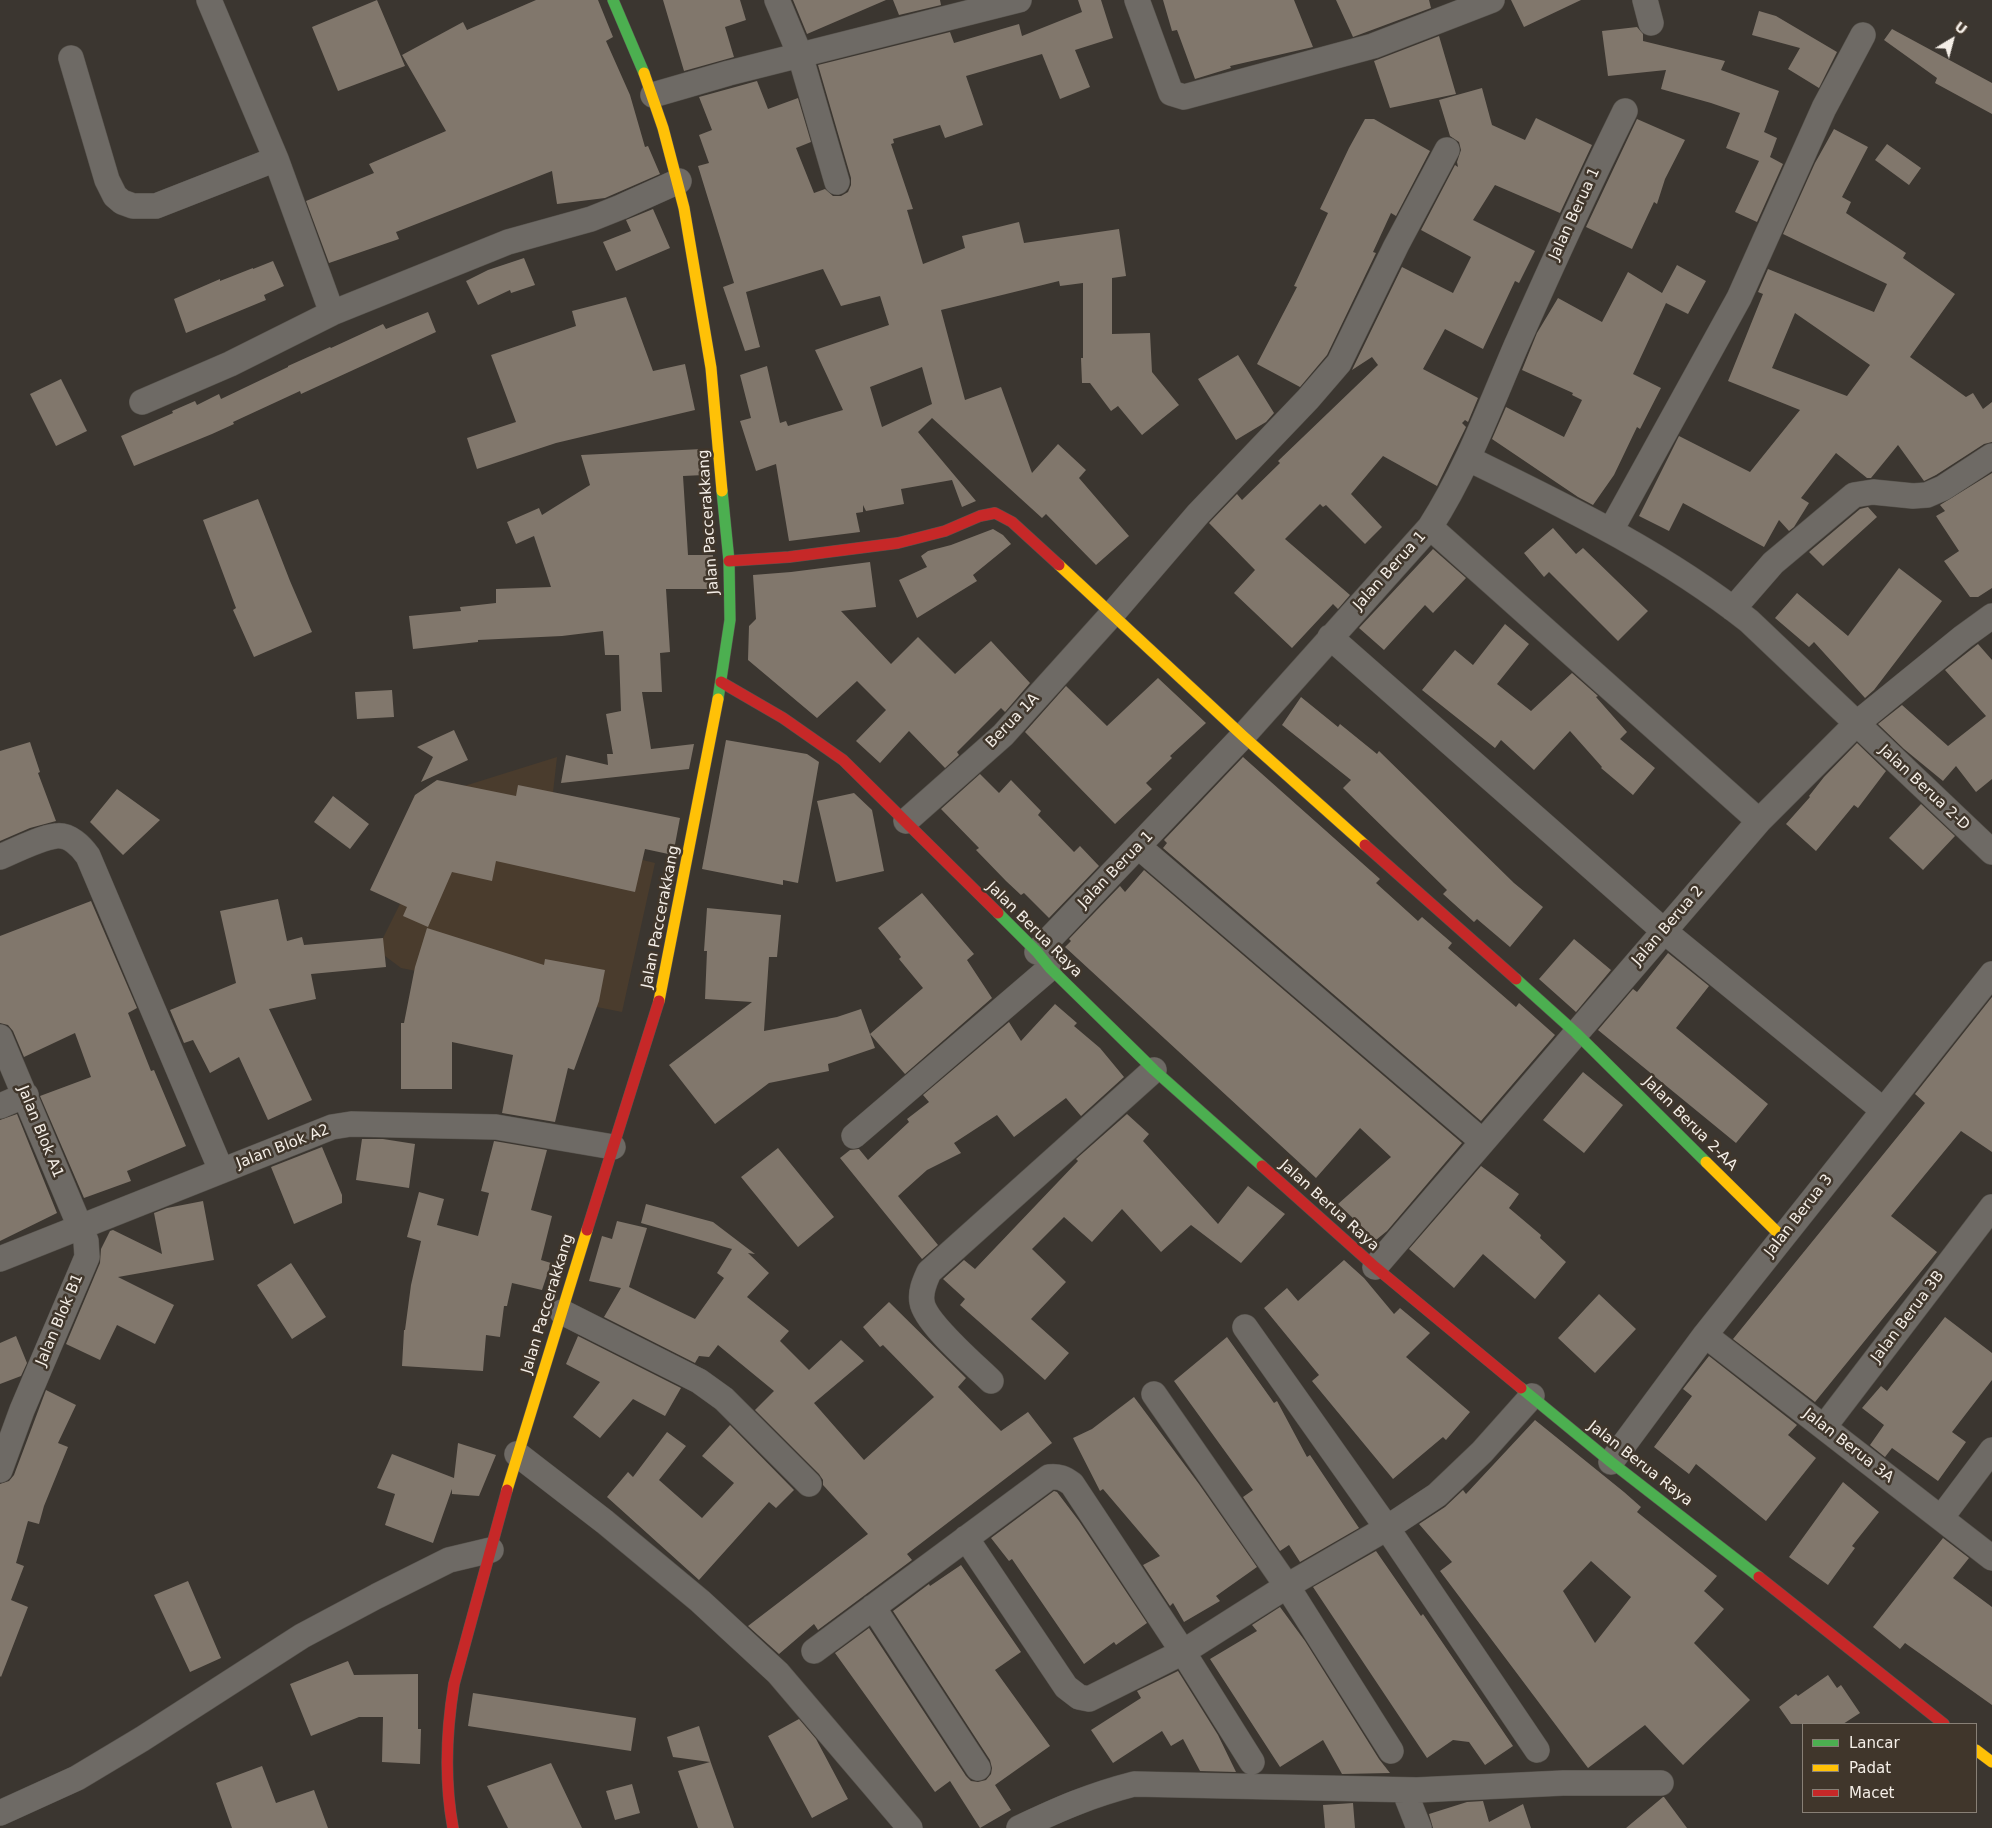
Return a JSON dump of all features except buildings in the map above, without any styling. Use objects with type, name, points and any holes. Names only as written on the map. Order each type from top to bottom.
[{"type":"street","points":[[209,0],[276,159],[332,313]]},
{"type":"street","name":"Jalan Paccerakkang","points":[[453,1828],[446,1777],[446,1746],[448,1715],[454,1684],[517,1454],[657,1012],[697,813],[721,682],[730,620],[729,560],[711,368],[679,181],[653,95],[613,0]]},
{"type":"street","points":[[777,0],[800,55],[838,182]]},
{"type":"street","points":[[653,95],[800,55],[1019,0]]},
{"type":"street","points":[[1137,0],[1171,93],[1184,97],[1373,46],[1492,0]]},
{"type":"street","points":[[1611,530],[1739,298],[1824,108],[1863,35]]},
{"type":"street","points":[[71,58],[108,180],[115,196],[122,202],[133,206],[156,206],[276,159]]},
{"type":"street","name":"Jalan Berua 1","points":[[854,1136],[1043,960],[1138,848],[1243,736],[1430,527],[1452,493],[1468,459],[1535,302],[1625,111]]},
{"type":"street","name":"Berua 1A","points":[[906,821],[1003,735],[1113,613],[1198,514],[1308,399],[1339,363],[1396,246],[1446,150]]},
{"type":"street","points":[[142,402],[230,364],[332,313],[508,242],[590,219],[679,181]]},
{"type":"street","points":[[1733,609],[1773,564],[1854,495],[1873,492],[1912,496],[1927,495],[1943,488],[1992,456]]},
{"type":"street","name":"Jalan Berua 2-D","points":[[1468,459],[1611,530],[1667,563],[1720,598],[1749,621],[1992,852]]},
{"type":"street","name":"Jalan Berua 2-AA","points":[[729,560],[789,557],[898,543],[945,531],[980,516],[995,513],[1012,522],[1113,613],[1243,736],[1576,1033],[1782,1237]]},
{"type":"street","points":[[1430,527],[1759,821]]},
{"type":"street","name":"Jalan Berua 2","points":[[1375,1267],[1759,821],[1856,724],[1963,637],[1992,616]]},
{"type":"street","points":[[1330,638],[1664,931],[1883,1110]]},
{"type":"street","name":"Jalan Berua Raya","points":[[721,682],[783,718],[842,760],[906,821],[978,896],[1154,1070],[1375,1267],[1611,1462],[1756,1574],[1943,1723]]},
{"type":"street","points":[[0,857],[56,836],[70,839],[80,846],[88,856],[222,1170]]},
{"type":"street","points":[[1138,848],[1482,1142]]},
{"type":"street","name":"Jalan Berua 3","points":[[1611,1462],[1705,1335],[1992,974]]},
{"type":"street","name":"Jalan Blok A1","points":[[0,1037],[80,1228]]},
{"type":"street","points":[[991,1382],[928,1318],[922,1303],[922,1293],[923,1284],[929,1272],[1154,1070]]},
{"type":"street","points":[[0,1106],[26,1096]]},
{"type":"street","name":"Jalan Blok A2","points":[[0,1259],[222,1170],[332,1128],[351,1124],[496,1128],[613,1147]]},
{"type":"street","name":"Jalan Berua 3B","points":[[1824,1427],[1992,1207]]},
{"type":"street","name":"Jalan Blok B1","points":[[0,1470],[11,1414],[87,1257],[86,1240],[80,1228]]},
{"type":"street","points":[[562,1312],[699,1382],[724,1399],[809,1484]]},
{"type":"street","points":[[1244,1327],[1386,1528],[1537,1750]]},
{"type":"street","name":"Jalan Berua 3A","points":[[1705,1335],[1992,1558]]},
{"type":"street","points":[[1154,1394],[1287,1586],[1391,1751]]},
{"type":"street","points":[[966,1538],[1066,1687],[1079,1697],[1089,1699],[1183,1652],[1437,1495],[1482,1452],[1532,1396]]},
{"type":"street","points":[[1941,1518],[1992,1450]]},
{"type":"street","points":[[517,1454],[605,1522],[685,1589],[778,1673],[910,1828]]},
{"type":"street","points":[[814,1651],[1049,1477],[1065,1478],[1072,1484],[1183,1652],[1252,1762]]},
{"type":"street","points":[[0,1814],[77,1778],[142,1739],[302,1636],[376,1596],[450,1560],[490,1550]]},
{"type":"street","points":[[873,1607],[978,1768]]},
{"type":"street","points":[[1977,1751],[1992,1762]]},
{"type":"street","points":[[1019,1828],[1067,1805],[1134,1784],[1404,1790],[1563,1783],[1661,1784]]},
{"type":"street","points":[[1404,1790],[1418,1828]]},
{"type":"shaded area","points":[[557,757],[548,837],[655,863],[622,1012],[401,968],[377,950],[458,788]]},
{"type":"traffic: fast","points":[[613,0],[644,73]]},
{"type":"traffic: fast","points":[[718,699],[730,620],[729,561],[722,491]]},
{"type":"traffic: fast","points":[[998,913],[1037,952],[1050,968],[1154,1070],[1262,1166]]},
{"type":"traffic: fast","points":[[1516,979],[1576,1033],[1706,1162]]},
{"type":"traffic: fast","points":[[1521,1388],[1611,1462],[1759,1577]]},
{"type":"traffic: slow","points":[[644,73],[663,128],[684,208],[711,368],[722,491]]},
{"type":"traffic: slow","points":[[1059,565],[1243,736],[1365,845]]},
{"type":"traffic: slow","points":[[659,1001],[718,699]]},
{"type":"traffic: slow","points":[[1706,1162],[1782,1237]]},
{"type":"traffic: slow","points":[[507,1490],[587,1230]]},
{"type":"traffic: slow","points":[[1977,1751],[1992,1762]]},
{"type":"traffic: jam","points":[[729,561],[789,557],[898,543],[945,531],[980,516],[995,513],[1012,522],[1059,565]]},
{"type":"traffic: jam","points":[[721,682],[783,718],[843,760],[998,913]]},
{"type":"traffic: jam","points":[[1365,845],[1516,979]]},
{"type":"traffic: jam","points":[[587,1230],[659,1001]]},
{"type":"traffic: jam","points":[[1262,1166],[1375,1267],[1521,1388]]},
{"type":"traffic: jam","points":[[453,1828],[448,1792],[447,1756],[454,1684],[507,1490]]},
{"type":"traffic: jam","points":[[1759,1577],[1943,1723]]}]
